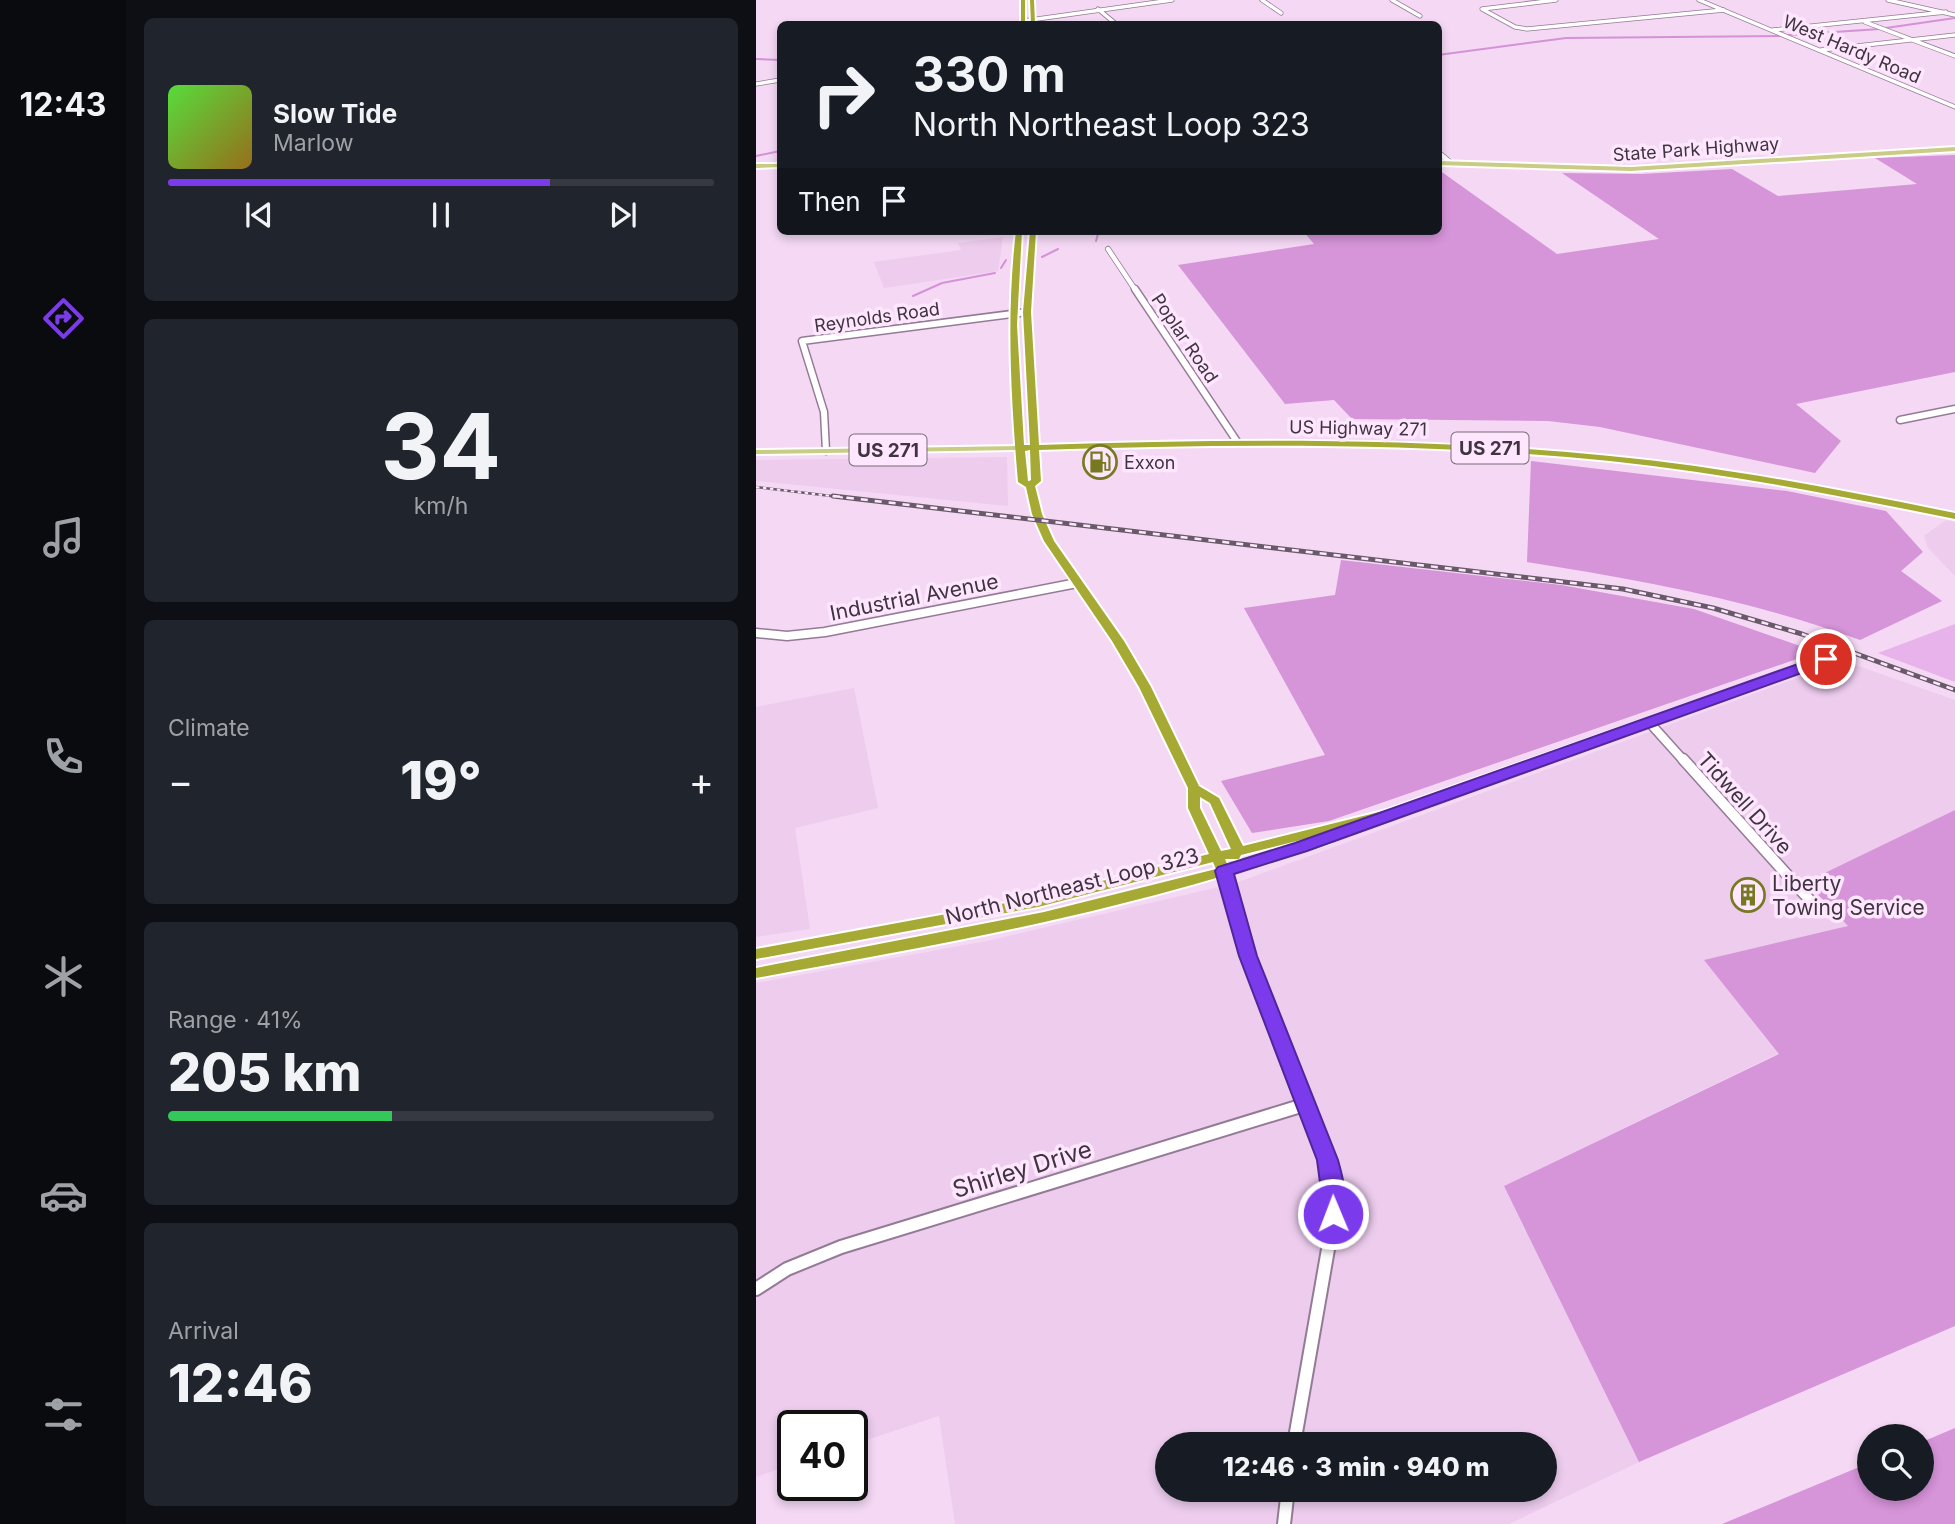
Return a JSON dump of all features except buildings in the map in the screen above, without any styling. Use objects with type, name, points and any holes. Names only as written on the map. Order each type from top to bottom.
[{"type":"highway","points":[[1023,0],[1023,21]]},
{"type":"highway","points":[[1032,0],[1033,21]]},
{"type":"highway","points":[[1018,235],[1012,293],[1011,354],[1023,482],[1030,485]]},
{"type":"highway","points":[[1030,485],[1036,481],[1027,312],[1033,235]]},
{"type":"highway","points":[[1016,252],[1031,251]]},
{"type":"highway","points":[[1012,293],[1027,292]]},
{"type":"highway","points":[[1011,354],[1028,353]]},
{"type":"highway","points":[[1013,392],[1030,391]]},
{"type":"highway","name":"US Highway 271","points":[[1020,448],[1238,443],[1414,444],[1598,457],[1764,479],[1955,516]]},
{"type":"highway","points":[[1030,485],[1043,530],[1131,662],[1194,788],[1194,808],[1224,871]]},
{"type":"highway","name":"North Northeast Loop 323","points":[[756,974],[1004,928],[1289,852],[1391,813],[1826,659]]},
{"type":"highway","points":[[1194,788],[1214,802],[1238,850],[1224,871]]},
{"type":"highway","name":"North Northeast Loop 323","points":[[756,954],[1001,910],[1391,813]]},
{"type":"highway","points":[[1001,910],[1004,928]]},
{"type":"main road","name":"State Park Highway","points":[[1442,163],[1631,169],[1955,149]]},
{"type":"main road","points":[[756,166],[777,166]]},
{"type":"main road","name":"US Highway 271","points":[[756,452],[1020,448]]},
{"type":"street","points":[[1038,21],[1098,9],[1172,0]]},
{"type":"street","points":[[1262,0],[1280,13]]},
{"type":"street","points":[[1392,0],[1420,16]]},
{"type":"street","points":[[1556,0],[1482,9],[1524,29],[1724,10]]},
{"type":"street","name":"West Hardy Road","points":[[1699,0],[1955,107]]},
{"type":"street","points":[[1888,0],[1955,15]]},
{"type":"street","points":[[1098,9],[1112,21]]},
{"type":"street","points":[[1772,30],[1946,12]]},
{"type":"street","points":[[1861,21],[1955,56]]},
{"type":"street","points":[[1819,50],[1955,35]]},
{"type":"street","points":[[756,84],[777,80]]},
{"type":"street","points":[[1442,155],[1452,164]]},
{"type":"street","name":"Poplar Road","points":[[1108,249],[1238,443]]},
{"type":"street","name":"Reynolds Road","points":[[826,451],[828,440],[823,416],[802,341],[1027,312]]},
{"type":"street","points":[[1900,420],[1955,409]]},
{"type":"street","name":"Industrial Avenue","points":[[756,633],[787,636],[825,632],[1077,583]]},
{"type":"street","name":"Tidwell Drive","points":[[1649,722],[1816,907]]},
{"type":"street","points":[[1224,871],[1248,956],[1328,1160],[1334,1200],[1296,1432]]},
{"type":"street","name":"Shirley Drive","points":[[756,1289],[787,1269],[813,1257],[1307,1104]]},
{"type":"street","points":[[1284,1524],[1287,1502]]},
{"type":"shaded area","points":[[1955,155],[1955,372],[1796,404],[1841,441],[1815,473],[1600,427],[1548,421],[1352,419],[1334,400],[1285,404],[1178,265],[1314,244],[1306,235],[1442,235],[1442,172],[1557,254],[1659,239],[1562,173],[1641,174],[1732,169],[1778,196],[1917,184],[1875,158]]},
{"type":"shaded area","points":[[1003,237],[998,271],[884,288],[874,262],[961,250],[958,243]]},
{"type":"shaded area","points":[[1007,457],[1008,506],[756,481],[756,460]]},
{"type":"shaded area","points":[[1531,461],[1787,491],[1886,511],[1923,552],[1901,571],[1942,601],[1860,640],[1737,602],[1612,576],[1527,562]]},
{"type":"shaded area","points":[[1946,520],[1955,522],[1955,576],[1928,548],[1924,536]]},
{"type":"shaded area","points":[[1341,560],[1561,585],[1694,609],[1817,652],[1329,821],[1252,833],[1221,781],[1325,755],[1244,608],[1335,595]]},
{"type":"shaded area","points":[[1955,624],[1955,682],[1878,653]]},
{"type":"shaded area","points":[[1844,661],[1955,700],[1955,810],[1806,882],[1848,926],[1826,932],[1779,1053],[1504,1186],[1639,1462],[1557,1501],[1557,1432],[1155,1432],[1155,1502],[1555,1502],[1509,1524],[955,1524],[939,1416],[868,1440],[868,1410],[777,1410],[777,1470],[756,1477],[756,983],[987,941],[1236,883]]},
{"type":"shaded area","points":[[854,688],[878,808],[795,828],[810,929],[756,937],[756,707]]},
{"type":"shaded area","points":[[1955,810],[1955,1326],[1639,1462],[1504,1186],[1779,1054],[1704,960],[1848,926],[1806,882]]},
{"type":"shaded area","points":[[1955,1428],[1955,1524],[1722,1524],[1857,1468],[1857,1501],[1934,1501],[1934,1437]]},
{"type":"waterway","points":[[1886,28],[1955,18]]},
{"type":"waterway","points":[[1788,35],[1880,29]]},
{"type":"waterway","points":[[1442,54],[1566,38],[1782,36]]},
{"type":"waterway","points":[[756,59],[777,60]]},
{"type":"waterway","points":[[756,156],[777,152]]},
{"type":"waterway","points":[[1096,241],[1098,235]]},
{"type":"waterway","points":[[1042,257],[1058,249]]},
{"type":"waterway","points":[[1001,268],[1006,260]]},
{"type":"waterway","points":[[913,296],[942,283],[995,273]]},
{"type":"railway","points":[[756,487],[848,498]]},
{"type":"railway","points":[[833,496],[1623,589],[1713,608],[1802,634],[1955,690]]},
{"type":"place","name":"Exxon","points":[[1100,462]]},
{"type":"place","name":"Liberty Towing Service","points":[[1748,895]]},
{"type":"route","points":[[1333,1214],[1334,1185],[1324,1147],[1248,956],[1224,871],[1277,856],[1826,659]]}]
